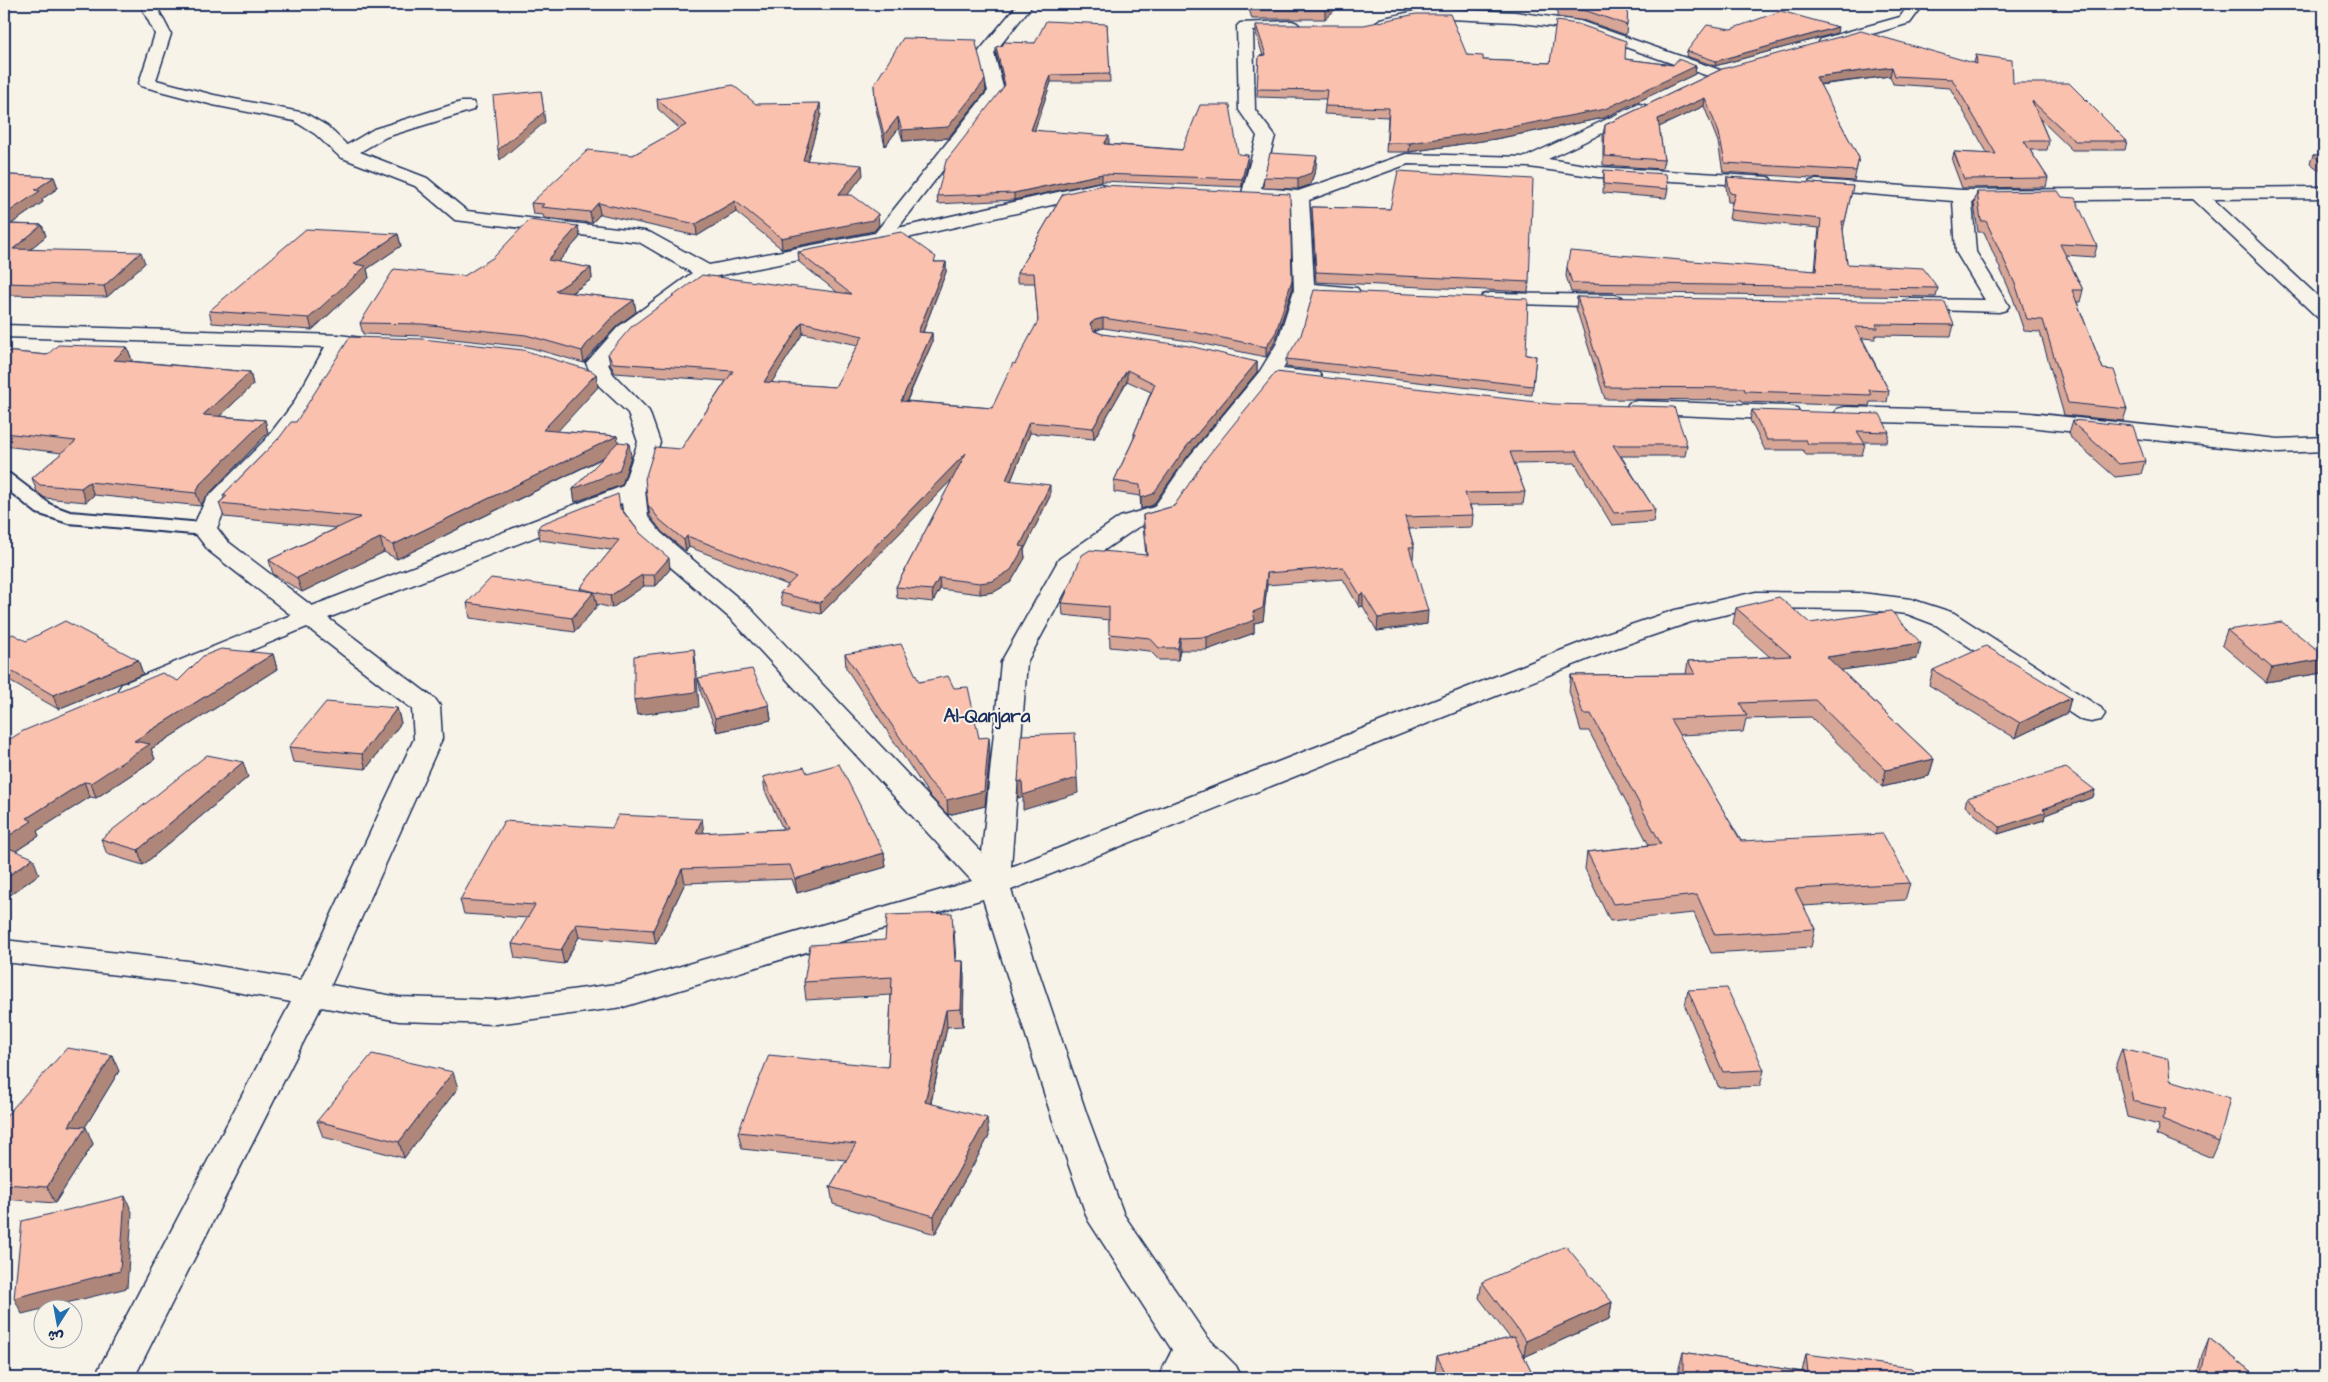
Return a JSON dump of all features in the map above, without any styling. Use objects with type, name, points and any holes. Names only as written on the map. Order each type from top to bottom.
[{"type":"street","points":[[155,4],[150,8],[163,34],[147,83],[213,100],[299,117],[322,130],[346,153],[421,182],[462,216],[644,237],[706,272]]},
{"type":"street","points":[[881,238],[996,91],[986,53],[1026,4]]},
{"type":"street","points":[[1373,25],[1428,13],[1454,4]]},
{"type":"street","points":[[1809,47],[1905,20],[1917,4]]},
{"type":"street","points":[[1428,13],[1515,17],[1580,26],[1714,73]]},
{"type":"street","points":[[1251,193],[1266,136],[1248,110],[1248,19],[1305,26]]},
{"type":"street","points":[[1696,82],[1714,73],[1733,68]]},
{"type":"street","points":[[1529,162],[1652,103]]},
{"type":"street","points":[[346,153],[380,133],[467,106]]},
{"type":"street","points":[[1231,192],[1300,197],[1406,159],[1529,162],[1598,172],[1777,182]]},
{"type":"street","points":[[1797,183],[1962,196],[2324,192]]},
{"type":"street","points":[[994,885],[741,614],[652,538],[636,518],[633,490],[649,442],[638,411],[603,377],[597,363],[625,332],[706,272],[881,238],[1102,188],[1112,188]]},
{"type":"street","points":[[2196,193],[2324,313]]},
{"type":"street","points":[[1891,305],[1999,306],[1966,252],[1962,196]]},
{"type":"street","points":[[1222,1378],[1185,1364],[1107,1220],[1069,1115],[994,885],[1014,662],[1068,564],[1130,522],[1163,512],[1265,368],[1288,343],[1304,290],[1300,197]]},
{"type":"street","points":[[1304,290],[1372,294]]},
{"type":"street","points":[[1469,298],[1636,301]]},
{"type":"street","points":[[4,331],[377,342]]},
{"type":"street","points":[[114,1378],[311,994],[428,739],[426,706],[218,546],[204,529],[215,504],[274,444],[303,406],[339,341]]},
{"type":"street","points":[[1265,368],[1337,381]]},
{"type":"street","points":[[575,369],[603,377]]},
{"type":"street","points":[[1612,407],[2020,419],[2278,446],[2324,444]]},
{"type":"street","points":[[112,698],[310,616],[633,490]]},
{"type":"street","points":[[4,951],[188,972],[399,1009],[496,1012],[623,995],[994,885],[1606,642],[1684,616],[1756,600],[1861,601],[1911,607],[1945,619],[2091,714]]},
{"type":"lane","points":[[4,478],[44,509],[68,517],[204,529]]},
{"type":"building","points":[[1250,4],[1332,4],[1325,10],[1252,10]]},
{"type":"building","points":[[1558,4],[1628,4],[1627,25],[1587,11],[1558,7]]},
{"type":"building","points":[[1781,11],[1838,27],[1716,61],[1687,51],[1707,25],[1731,29]]},
{"type":"building","points":[[1416,14],[1450,14],[1467,55],[1483,56],[1483,60],[1550,63],[1556,21],[1578,24],[1626,41],[1625,59],[1673,65],[1678,59],[1696,66],[1605,109],[1496,130],[1410,143],[1387,143],[1389,108],[1325,106],[1327,90],[1257,89],[1259,56],[1266,55],[1256,25],[1364,25]]},
{"type":"building","points":[[1046,21],[1107,24],[1110,74],[1051,75],[1031,130],[1109,136],[1104,144],[1182,150],[1200,105],[1230,105],[1238,154],[1248,155],[1242,179],[1102,174],[1014,193],[937,196],[946,161],[1005,85],[996,47],[1003,45],[1004,42],[1035,43]]},
{"type":"building","points":[[1861,31],[1977,64],[1976,55],[2012,60],[2013,83],[2069,83],[2127,141],[2075,141],[2032,101],[2049,141],[2024,141],[2048,178],[1964,179],[1954,152],[1996,154],[1952,79],[1895,76],[1892,67],[1816,77],[1859,158],[1856,171],[1725,163],[1719,133],[1705,98],[1658,119],[1664,160],[1604,156],[1605,125],[1722,69]]},
{"type":"building","points":[[903,38],[977,40],[976,43],[985,80],[948,127],[902,130],[898,117],[884,135],[875,98],[874,85]]},
{"type":"building","points":[[733,85],[756,104],[820,103],[803,160],[862,165],[838,195],[852,195],[878,214],[873,220],[781,238],[735,201],[696,224],[598,203],[590,212],[541,207],[544,204],[531,203],[588,150],[633,155],[686,125],[657,99]]},
{"type":"building","points":[[541,91],[544,112],[498,150],[493,96]]},
{"type":"building","points":[[1270,153],[1317,156],[1311,173],[1298,178],[1264,177]]},
{"type":"building","points":[[2313,155],[2324,155],[2324,165]]},
{"type":"building","points":[[1604,170],[1666,174],[1668,189],[1604,184]]},
{"type":"building","points":[[1398,171],[1533,179],[1529,282],[1316,272],[1312,207],[1390,209]]},
{"type":"building","points":[[4,174],[54,177],[35,190],[40,191],[4,215]]},
{"type":"building","points":[[1727,177],[1853,186],[1845,221],[1842,221],[1847,264],[1923,268],[1938,288],[1572,283],[1567,267],[1570,251],[1816,271],[1821,219],[1730,210],[1735,194],[1730,193]]},
{"type":"building","points":[[1102,185],[1290,194],[1292,280],[1276,332],[1266,347],[1189,331],[1103,318],[1095,320],[1090,324],[1094,331],[1102,334],[1189,346],[1257,362],[1187,446],[1153,494],[1141,498],[1140,485],[1114,481],[1136,434],[1134,434],[1155,384],[1127,370],[1093,428],[1029,422],[1006,480],[1050,485],[1020,546],[1024,547],[1011,570],[993,581],[980,583],[939,578],[932,590],[896,587],[966,453],[820,603],[780,593],[796,577],[687,536],[684,540],[660,520],[648,505],[645,479],[655,447],[681,449],[733,371],[613,363],[608,354],[632,326],[702,275],[851,294],[798,252],[901,232],[936,257],[934,262],[946,262],[918,332],[932,333],[901,401],[992,408],[1013,363],[1015,364],[1038,321],[1034,273],[1017,273],[1063,194]],"holes":[[[802,322],[863,336],[835,387],[764,382]]]},
{"type":"building","points":[[2058,191],[2062,197],[2075,198],[2097,246],[2060,244],[2083,290],[2072,290],[2103,369],[2114,370],[2127,409],[2068,403],[2043,320],[2027,319],[2016,286],[1986,221],[1981,221],[1977,192]]},
{"type":"building","points":[[529,220],[578,226],[548,260],[591,268],[555,291],[634,300],[615,314],[582,351],[526,335],[422,324],[360,323],[394,269],[464,276],[494,257]]},
{"type":"building","points":[[4,224],[42,225],[13,249],[141,252],[104,286],[4,283]]},
{"type":"building","points":[[306,229],[398,234],[354,264],[366,266],[309,318],[209,311]]},
{"type":"building","points":[[1314,290],[1528,299],[1526,355],[1536,356],[1533,386],[1286,359],[1301,335]]},
{"type":"building","points":[[1577,297],[1945,302],[1954,325],[1876,324],[1878,328],[1855,327],[1889,391],[1869,390],[1871,395],[1745,391],[1744,388],[1606,387]]},
{"type":"building","points":[[350,337],[422,339],[523,350],[592,371],[596,374],[543,430],[617,436],[393,545],[380,538],[297,578],[269,560],[361,517],[219,503],[227,496],[223,495],[280,437],[291,422],[296,422]]},
{"type":"building","points":[[58,345],[127,347],[114,360],[250,372],[203,415],[265,420],[200,484],[196,493],[89,482],[81,488],[40,485],[32,478],[76,441],[4,433],[4,351],[47,355]]},
{"type":"building","points":[[1276,372],[1553,404],[1674,407],[1687,445],[1613,445],[1655,510],[1614,513],[1576,451],[1510,452],[1525,492],[1465,493],[1473,515],[1405,517],[1414,547],[1409,547],[1428,611],[1378,618],[1363,593],[1360,595],[1343,567],[1267,573],[1263,608],[1253,612],[1255,620],[1207,637],[1180,638],[1178,648],[1159,648],[1150,638],[1109,634],[1109,607],[1062,603],[1082,555],[1090,550],[1147,555],[1143,515],[1174,506],[1207,457]]},
{"type":"building","points":[[1752,410],[1880,414],[1889,432],[1857,431],[1865,444],[1808,444],[1806,440],[1767,440]]},
{"type":"building","points":[[2073,420],[2133,426],[2145,461],[2119,464],[2075,425]]},
{"type":"building","points":[[618,442],[629,443],[619,471],[573,489]]},
{"type":"building","points":[[618,494],[620,508],[640,533],[669,558],[654,575],[642,575],[610,596],[580,588],[619,540],[538,528],[541,524]]},
{"type":"building","points":[[491,578],[594,592],[572,618],[467,603]]},
{"type":"building","points":[[1779,597],[1810,623],[1891,611],[1921,643],[1827,657],[1934,759],[1886,770],[1815,700],[1740,703],[1747,716],[1670,719],[1741,841],[1883,834],[1910,883],[1795,889],[1815,929],[1715,935],[1697,895],[1613,904],[1587,852],[1661,844],[1591,714],[1583,714],[1571,675],[1695,674],[1688,661],[1791,656],[1736,608]]},
{"type":"building","points":[[65,621],[138,660],[53,695],[4,667],[4,638],[13,634],[26,641]]},
{"type":"building","points":[[2282,622],[2324,655],[2324,659],[2272,668],[2227,630]]},
{"type":"building","points":[[901,644],[919,682],[948,676],[954,688],[968,687],[979,738],[989,737],[984,791],[947,800],[928,780],[845,654]]},
{"type":"building","points":[[1986,646],[2071,698],[2020,723],[1933,670]]},
{"type":"building","points":[[221,649],[273,654],[134,741],[150,744],[91,783],[84,782],[27,818],[32,821],[4,839],[4,743],[23,731],[162,673],[178,681],[203,656]]},
{"type":"building","points":[[694,649],[696,692],[634,700],[634,656]]},
{"type":"building","points":[[752,669],[769,705],[715,718],[698,678]]},
{"type":"building","points":[[326,702],[397,708],[362,754],[289,747]]},
{"type":"building","points":[[1075,733],[1077,778],[1023,795],[1022,781],[1018,782],[1021,735]]},
{"type":"building","points":[[207,755],[243,762],[138,850],[101,839]]},
{"type":"building","points":[[839,764],[884,853],[795,879],[790,865],[682,869],[653,930],[576,924],[561,950],[512,944],[535,905],[460,900],[504,821],[612,828],[618,815],[702,819],[696,833],[787,829],[763,777],[804,767],[807,773]]},
{"type":"building","points":[[2066,768],[2095,790],[2043,809],[2046,812],[2000,827],[1967,798]]},
{"type":"building","points":[[4,846],[33,858],[4,879]]},
{"type":"building","points":[[952,913],[955,961],[963,961],[961,1009],[946,1010],[925,1102],[987,1118],[934,1216],[830,1187],[856,1144],[738,1132],[769,1055],[888,1067],[892,977],[804,982],[810,945],[885,940],[887,915]]},
{"type":"building","points":[[1727,988],[1764,1070],[1723,1072],[1688,990]]},
{"type":"building","points":[[67,1048],[112,1055],[69,1126],[86,1127],[47,1187],[4,1184],[4,1118]]},
{"type":"building","points":[[2122,1048],[2168,1059],[2170,1080],[2230,1098],[2219,1142],[2162,1119],[2166,1109],[2133,1101]]},
{"type":"building","points":[[372,1054],[453,1072],[399,1142],[317,1121]]},
{"type":"building","points":[[125,1196],[120,1271],[14,1298],[22,1221]]},
{"type":"building","points":[[1566,1246],[1612,1302],[1526,1341],[1482,1282]]},
{"type":"building","points":[[1514,1337],[1535,1378],[1448,1378],[1437,1356]]},
{"type":"building","points":[[2209,1338],[2259,1378],[2200,1378]]},
{"type":"building","points":[[1683,1352],[1808,1373],[1806,1354],[1912,1368],[1913,1378],[1683,1378]]},
{"type":"district","name":"Al-Qanjara","points":[[987,715]]}]
